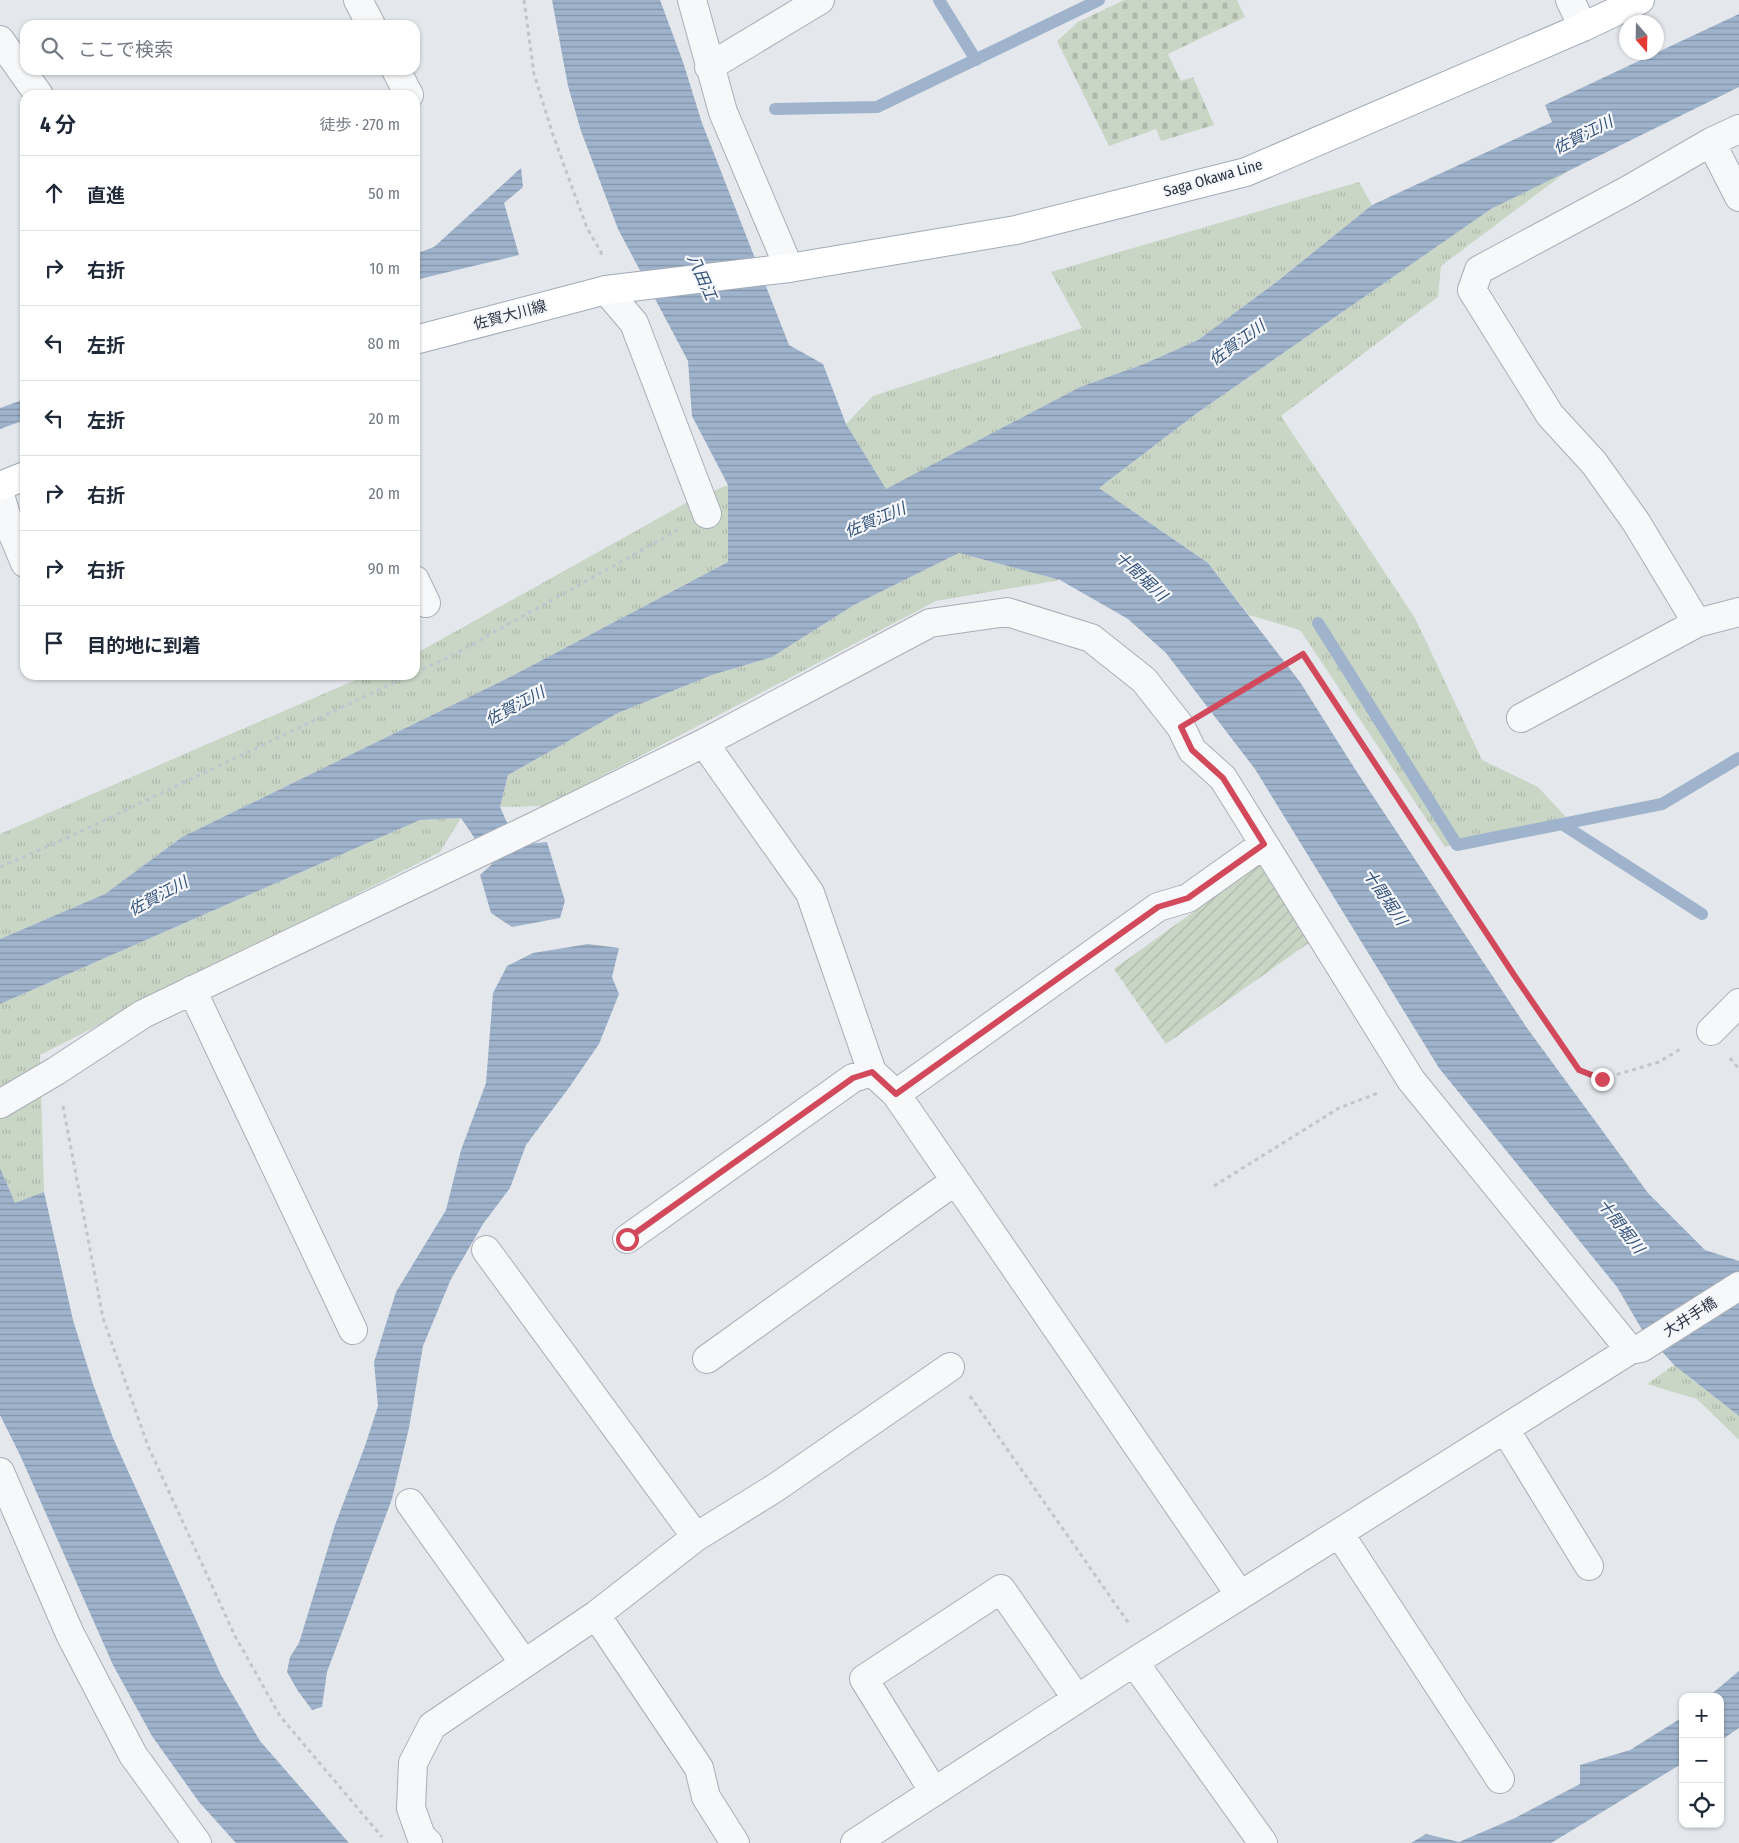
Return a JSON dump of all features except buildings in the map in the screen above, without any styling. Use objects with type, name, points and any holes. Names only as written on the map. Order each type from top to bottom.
[{"type":"main road","name":"Saga Okawa Line","points":[[606,290],[789,268],[1016,230],[1246,172],[1583,27],[1640,0]]},
{"type":"main road","name":"佐賀大川線","points":[[420,339],[606,290]]},
{"type":"main road","points":[[0,486],[20,478]]},
{"type":"street","points":[[358,0],[368,20]]},
{"type":"street","points":[[692,0],[723,112],[789,268]]},
{"type":"street","points":[[709,67],[820,0]]},
{"type":"street","points":[[1570,0],[1583,27]]},
{"type":"street","points":[[1,43],[20,69]]},
{"type":"street","points":[[24,75],[35,90]]},
{"type":"street","points":[[399,75],[407,90]]},
{"type":"street","points":[[1697,623],[1636,522],[1594,463],[1550,415],[1472,290],[1478,270],[1628,190],[1711,142],[1739,129]]},
{"type":"street","points":[[1711,142],[1739,197]]},
{"type":"street","points":[[606,290],[634,324],[707,514]]},
{"type":"street","points":[[0,495],[20,551]]},
{"type":"street","points":[[0,1104],[56,1071],[143,1014],[533,827],[704,742],[930,624],[1007,612],[1091,638],[1144,680],[1181,727],[1192,750],[1223,778],[1411,1080],[1636,1349]]},
{"type":"street","points":[[1521,718],[1697,623],[1739,612]]},
{"type":"street","points":[[704,742],[810,893],[872,1072],[896,1094],[1240,1595]]},
{"type":"street","points":[[896,1094],[1158,907],[1188,898],[1264,844]]},
{"type":"street","points":[[192,990],[353,1330]]},
{"type":"street","points":[[1711,1031],[1739,1003]]},
{"type":"street","points":[[627,1239],[853,1078],[872,1072]]},
{"type":"street","points":[[707,1359],[955,1182]]},
{"type":"street","points":[[486,1250],[696,1537]]},
{"type":"street","name":"大井手橋","points":[[855,1843],[1240,1595],[1505,1429],[1739,1286]]},
{"type":"street","points":[[428,1843],[421,1836],[411,1808],[413,1763],[432,1726],[596,1615],[696,1537],[775,1488],[950,1366]]},
{"type":"street","points":[[1505,1429],[1589,1566]]},
{"type":"street","points":[[0,1472],[70,1634],[133,1755],[197,1843]]},
{"type":"street","points":[[410,1503],[524,1663]]},
{"type":"street","points":[[1339,1533],[1500,1779]]},
{"type":"street","points":[[934,1792],[864,1680],[993,1594],[1002,1589],[1077,1699]]},
{"type":"street","points":[[596,1615],[699,1768],[706,1797],[735,1843]]},
{"type":"street","points":[[1134,1662],[1262,1843]]},
{"type":"path","points":[[524,0],[534,74],[553,135],[587,228],[601,252],[606,290]]},
{"type":"path","points":[[420,671],[453,655],[707,514]]},
{"type":"path","points":[[1181,727],[1303,654],[1508,967],[1579,1070],[1602,1079],[1658,1062],[1711,1031],[1739,1069]]},
{"type":"path","points":[[0,867],[69,837],[399,680]]},
{"type":"path","points":[[56,1071],[103,1318],[148,1446],[235,1636],[280,1716],[387,1843]]},
{"type":"path","points":[[1214,1186],[1339,1108],[1411,1080]]},
{"type":"path","points":[[950,1366],[1137,1635],[1134,1662]]},
{"type":"green space","points":[[1124,0],[1237,0],[1245,17],[1168,54],[1181,81],[1193,77],[1214,125],[1161,141],[1156,129],[1109,146],[1057,41],[1078,22]]},
{"type":"green space","points":[[1569,170],[1441,266],[1438,297],[1281,416],[1415,618],[1482,760],[1538,787],[1566,817],[1445,847],[1300,630],[1249,615],[1208,563],[1099,488],[1197,413],[1491,209]]},
{"type":"green space","points":[[1359,182],[1372,205],[1279,280],[1198,340],[1144,364],[1080,387],[886,490],[846,424],[873,396],[1082,328],[1051,272]]},
{"type":"green space","points":[[728,485],[728,562],[510,677],[182,837],[105,894],[0,939],[0,834],[355,680],[420,680],[420,651],[693,499]]},
{"type":"green space","points":[[959,553],[1060,580],[936,601],[545,806],[500,807],[508,775],[618,713],[712,675],[772,657],[854,605]]},
{"type":"green space","points":[[461,818],[440,852],[40,1055],[44,1192],[15,1204],[0,1168],[0,1004],[420,820]]},
{"type":"green space","points":[[1260,864],[1310,942],[1166,1044],[1114,969]]},
{"type":"green space","points":[[1674,1365],[1739,1416],[1739,1440],[1697,1399],[1647,1384]]},
{"type":"water","points":[[552,0],[660,0],[683,62],[702,123],[789,345],[823,364],[846,424],[886,489],[1080,387],[1144,364],[1198,340],[1279,280],[1372,205],[1552,122],[1545,105],[1641,60],[1664,60],[1664,49],[1739,14],[1739,87],[1491,209],[1197,413],[1099,488],[1208,563],[1300,682],[1355,769],[1527,1028],[1648,1193],[1705,1250],[1739,1261],[1739,1416],[1674,1365],[1641,1328],[1617,1287],[1439,1068],[1255,769],[1166,653],[1128,619],[1060,580],[959,553],[854,605],[772,657],[712,675],[618,713],[508,775],[500,807],[517,845],[547,842],[565,901],[560,918],[512,927],[491,913],[480,875],[492,864],[461,818],[420,820],[0,1004],[0,939],[105,894],[182,837],[510,677],[728,562],[728,485],[692,416],[688,361],[618,229],[581,131],[568,86]]},
{"type":"water","points":[[521,168],[523,187],[504,203],[519,255],[420,279],[420,252],[434,247]]},
{"type":"water","points":[[20,401],[20,422],[0,429],[0,408]]},
{"type":"water","points":[[588,944],[619,948],[612,977],[619,994],[599,1044],[526,1145],[510,1188],[483,1224],[451,1279],[423,1346],[409,1428],[392,1499],[327,1672],[322,1707],[312,1710],[287,1672],[290,1657],[299,1643],[335,1525],[378,1406],[374,1362],[396,1292],[446,1210],[461,1150],[486,1083],[493,993],[507,966],[533,953]]},
{"type":"water","points":[[0,1168],[15,1203],[44,1192],[73,1320],[93,1384],[113,1438],[221,1675],[260,1741],[349,1843],[236,1843],[199,1802],[152,1736],[113,1665],[20,1455],[0,1415]]},
{"type":"water","points":[[1739,1671],[1739,1728],[1724,1738],[1724,1693],[1713,1693]]},
{"type":"water","points":[[1679,1719],[1679,1765],[1551,1843],[1411,1843],[1426,1834],[1459,1842],[1515,1818],[1580,1784],[1580,1765],[1630,1750]]},
{"type":"waterway","points":[[939,0],[976,60]]},
{"type":"waterway","points":[[775,109],[877,107],[1099,0]]},
{"type":"waterway","points":[[1318,623],[1457,845],[1662,804],[1739,758]]},
{"type":"waterway","points":[[1562,824],[1702,914]]},
{"type":"route","points":[[627,1239],[853,1078],[872,1072],[896,1094],[1158,907],[1188,898],[1264,844],[1223,778],[1192,750],[1181,727],[1303,654],[1514,975],[1579,1070],[1602,1079]]},
{"type":"water label","name":"佐賀江川","points":[[1583,135]]},
{"type":"water label","name":"八田江","points":[[702,277]]},
{"type":"water label","name":"佐賀江川","points":[[1237,343]]},
{"type":"water label","name":"佐賀江川","points":[[875,520]]},
{"type":"water label","name":"十間堀川","points":[[1141,576]]},
{"type":"water label","name":"佐賀江川","points":[[515,706]]},
{"type":"water label","name":"佐賀江川","points":[[158,896]]},
{"type":"water label","name":"十間堀川","points":[[1385,897]]},
{"type":"water label","name":"十間堀川","points":[[1621,1226]]}]
